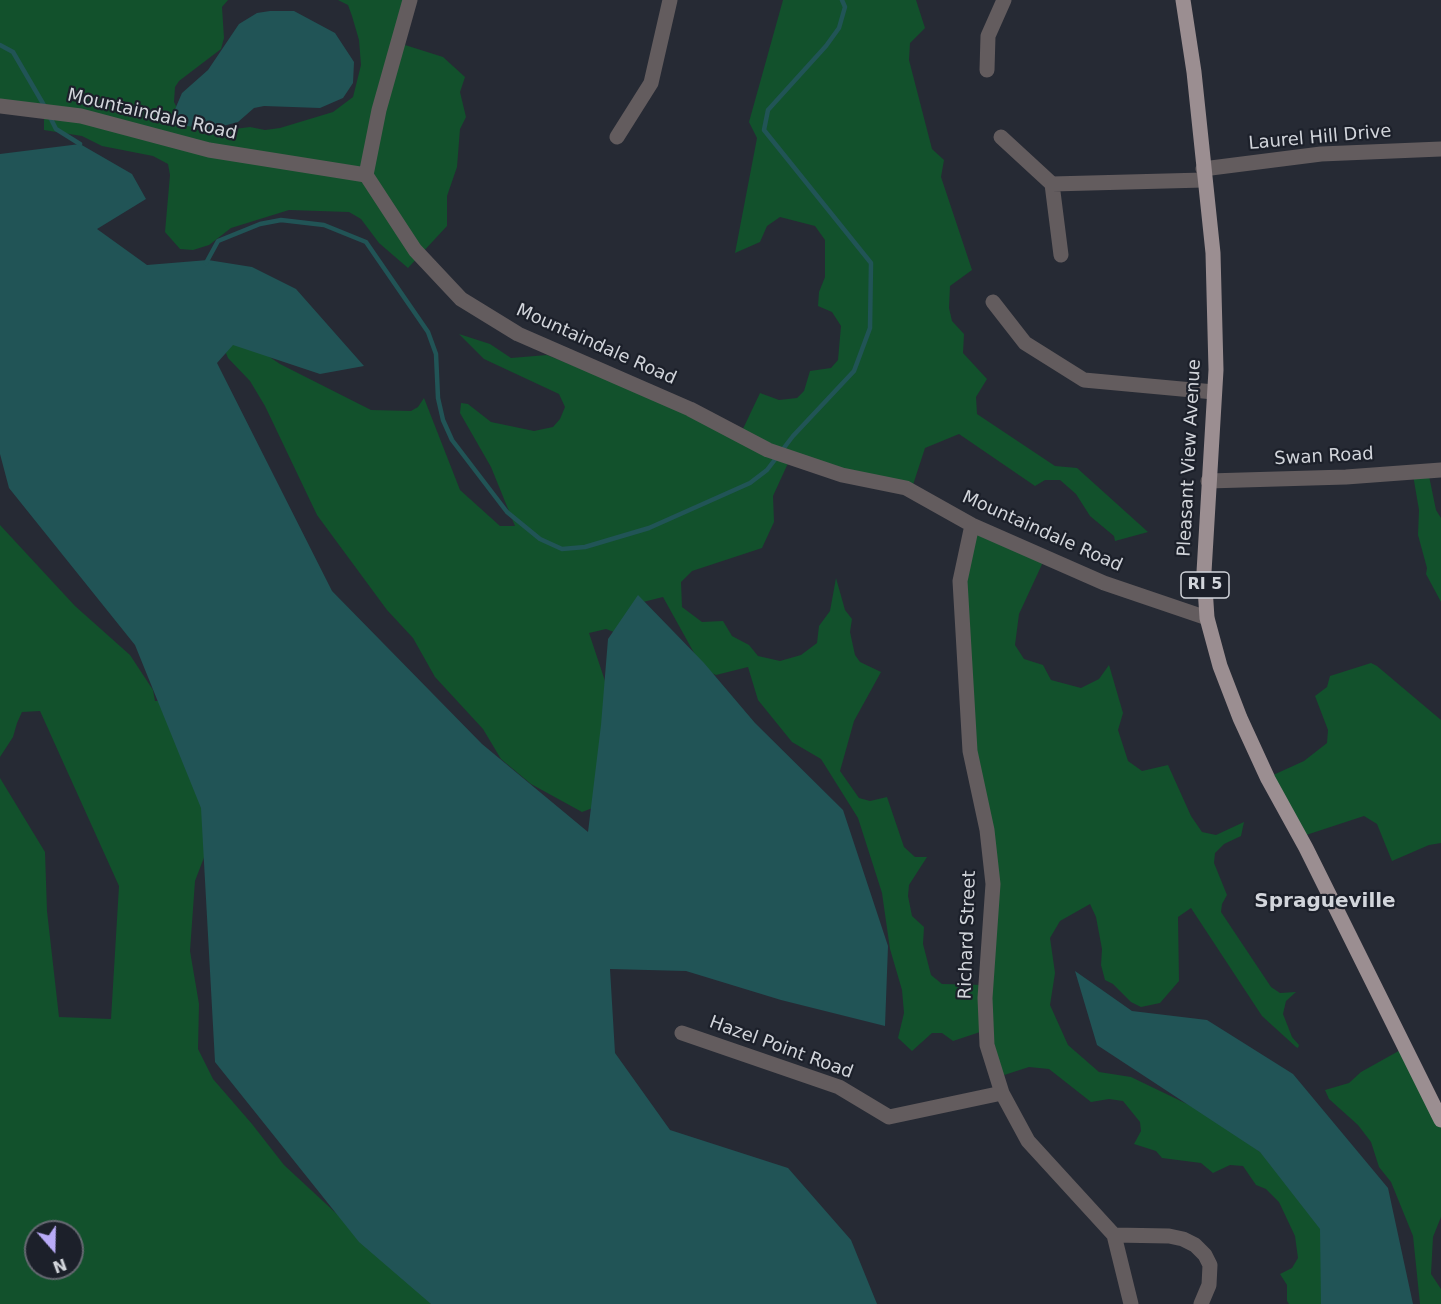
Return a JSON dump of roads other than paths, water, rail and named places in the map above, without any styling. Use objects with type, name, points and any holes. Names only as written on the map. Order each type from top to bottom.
[{"type":"main road","name":"Pleasant View Avenue","points":[[1183,0],[1194,72],[1212,253],[1216,370],[1204,572],[1207,618],[1224,677],[1268,779],[1306,848],[1441,1120]]},
{"type":"street","points":[[366,175],[379,110],[410,0]]},
{"type":"street","points":[[617,137],[651,83],[670,0]]},
{"type":"street","points":[[987,70],[988,36],[1004,0]]},
{"type":"street","name":"Mountaindale Road","points":[[0,106],[81,116],[209,150],[366,175],[415,250],[460,299],[518,334],[690,409],[768,450],[842,475],[906,488],[972,525],[1104,583],[1207,618]]},
{"type":"street","points":[[1002,137],[1053,184],[1061,255]]},
{"type":"street","name":"Laurel Hill Drive","points":[[1053,184],[1204,174],[1321,154],[1441,149]]},
{"type":"street","points":[[993,302],[1025,344],[1084,380],[1214,392]]},
{"type":"street","name":"Swan Road","points":[[1208,481],[1346,477],[1441,470]]},
{"type":"street","name":"Richard Street","points":[[972,525],[960,581],[970,751],[987,830],[993,884],[985,998],[987,1045],[1002,1093],[1028,1141],[1114,1235],[1131,1304]]},
{"type":"street","name":"Hazel Point Road","points":[[682,1033],[839,1087],[889,1117],[1002,1093]]},
{"type":"street","points":[[1114,1235],[1169,1236],[1195,1245],[1205,1255],[1210,1265],[1209,1285],[1201,1304]]},
{"type":"waterway","points":[[206,263],[218,241],[260,224],[281,220],[324,225],[366,242],[428,332],[436,354],[438,398],[443,420],[452,440],[507,512],[540,539],[562,549],[585,547],[649,528],[750,483],[767,470],[793,436],[854,371],[870,328],[871,263],[764,130],[768,110],[826,46],[839,28],[845,7],[842,0]]},
{"type":"waterway","points":[[0,45],[13,52],[45,107]]},
{"type":"waterway","points":[[50,117],[56,129],[80,144]]},
{"type":"district","name":"Spragueville","points":[[1325,902]]}]
